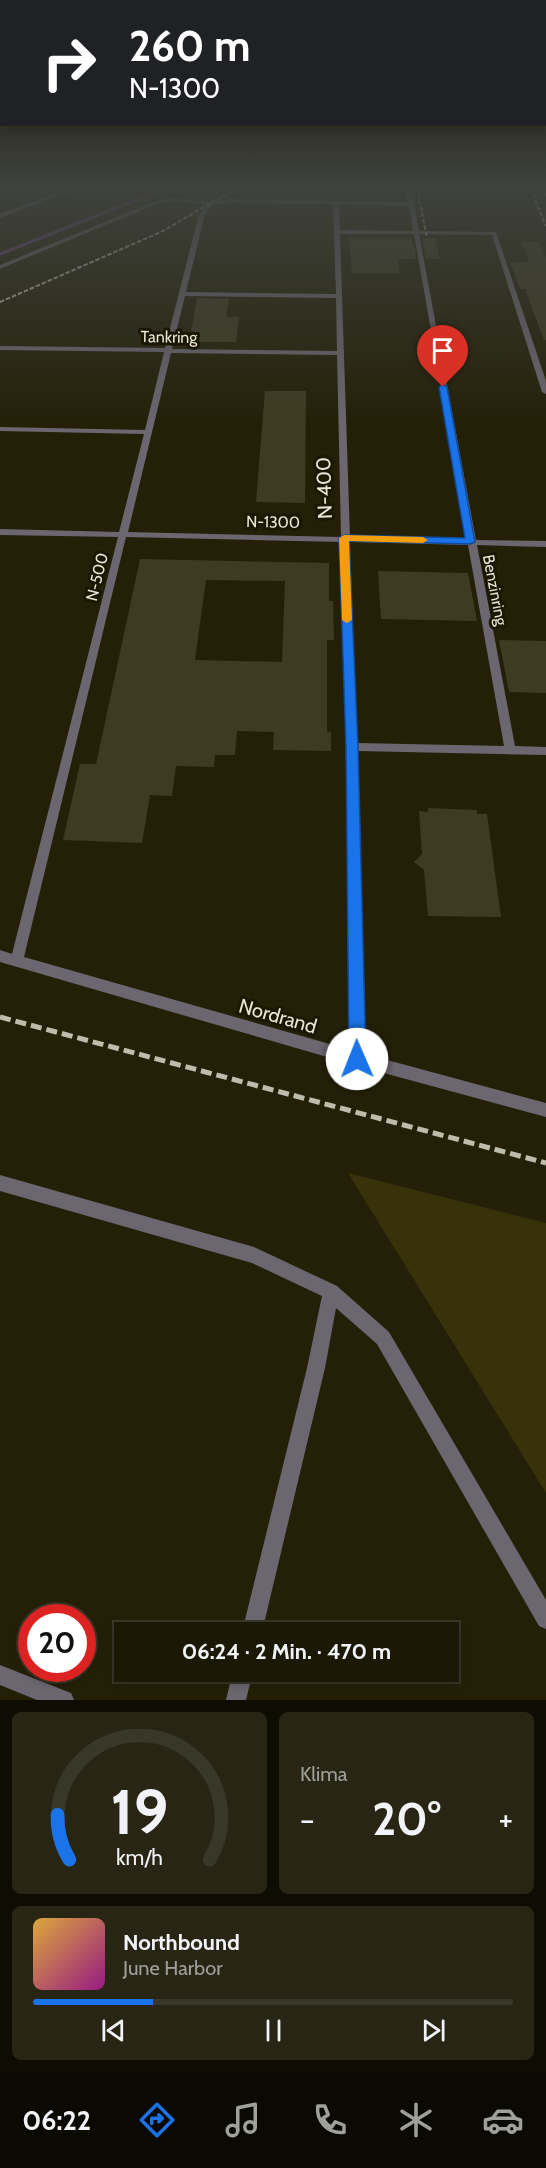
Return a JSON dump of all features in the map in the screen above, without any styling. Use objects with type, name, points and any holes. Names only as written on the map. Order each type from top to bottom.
[{"type":"lane","name":"N-500","points":[[17,961],[189,266]]},
{"type":"lane","name":"N-400","points":[[336,266],[352,747],[357,1059]]},
{"type":"lane","name":"Benzinring","points":[[422,266],[470,542],[510,750]]},
{"type":"lane","points":[[505,266],[546,392]]},
{"type":"lane","points":[[182,294],[337,296]]},
{"type":"lane","name":"Tankring","points":[[0,348],[338,353]]},
{"type":"lane","points":[[0,429],[148,432]]},
{"type":"lane","name":"N-1300","points":[[0,532],[546,544]]},
{"type":"lane","points":[[352,747],[546,751]]},
{"type":"lane","name":"Nordrand","points":[[0,956],[357,1059],[546,1110]]},
{"type":"lane","points":[[0,1183],[254,1255],[331,1292],[382,1338],[546,1619]]},
{"type":"lane","points":[[254,1622],[316,1368],[331,1292]]},
{"type":"lane","points":[[0,1675],[64,1700]]},
{"type":"lane","points":[[236,1700],[240,1682]]},
{"type":"shaded area","points":[[348,1173],[546,1223],[546,1493]]},
{"type":"building","points":[[351,266],[399,266],[400,273],[352,273]]},
{"type":"building","points":[[512,266],[546,266],[546,340],[544,340],[525,289],[520,289]]},
{"type":"building","points":[[197,298],[229,299],[226,317],[239,317],[236,342],[189,342]]},
{"type":"building","points":[[265,391],[306,391],[305,503],[256,502]]},
{"type":"building","points":[[140,559],[329,563],[329,601],[333,601],[334,640],[327,640],[327,732],[331,732],[331,751],[273,750],[274,732],[237,731],[235,755],[215,755],[214,767],[176,766],[172,796],[150,795],[142,843],[63,840],[80,764],[96,764]],"holes":[[[206,580],[285,581],[282,662],[195,660]]]},
{"type":"building","points":[[378,571],[468,573],[477,621],[381,619]]},
{"type":"building","points":[[499,640],[546,641],[546,693],[509,692]]},
{"type":"building","points":[[428,808],[477,810],[477,814],[487,814],[501,917],[428,916],[424,870],[414,862],[422,854],[419,811],[428,812]]},
{"type":"railway","points":[[0,302],[82,266]]},
{"type":"railway","points":[[0,1017],[546,1163]]},
{"type":"slow traffic","points":[[347,620],[344,538],[423,540]]},
{"type":"route","points":[[357,1059],[352,747],[344,538],[470,542],[443,387]]}]
